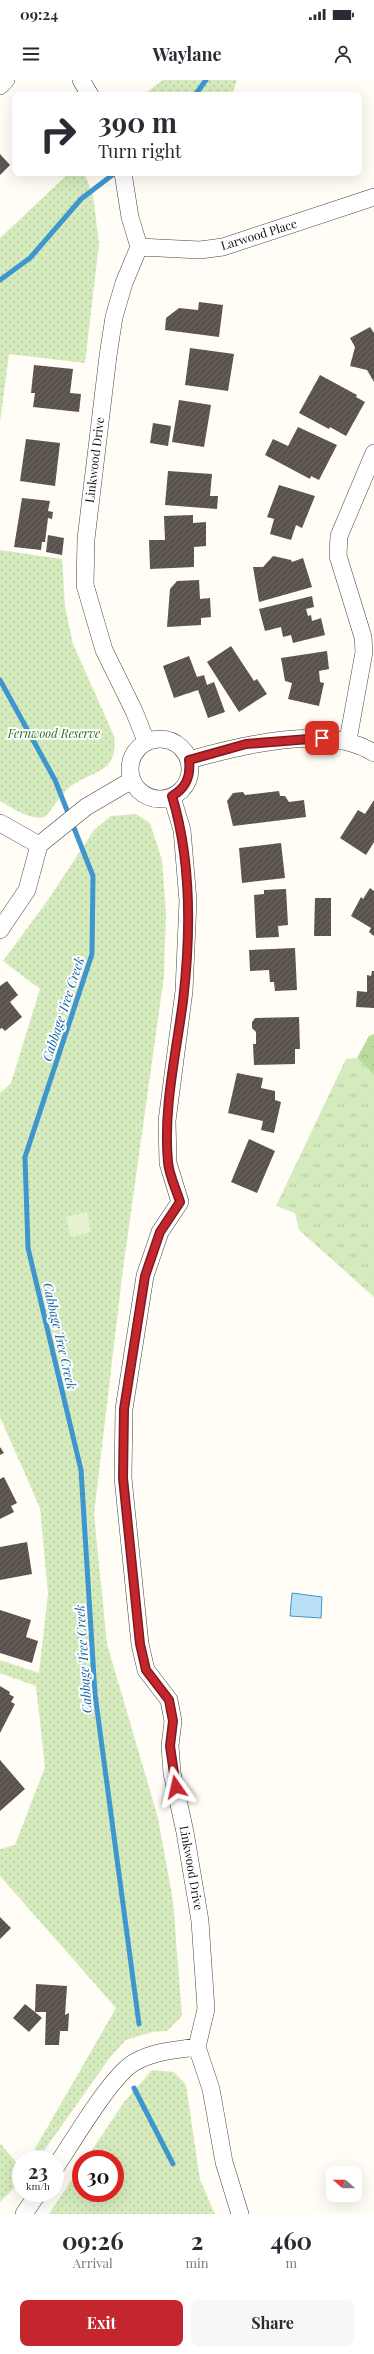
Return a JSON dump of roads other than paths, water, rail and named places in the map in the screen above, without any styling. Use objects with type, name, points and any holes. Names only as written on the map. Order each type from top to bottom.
[{"type":"street","points":[[0,86],[6,80]]},
{"type":"street","points":[[81,80],[88,92]]},
{"type":"street","points":[[124,176],[130,217],[140,248]]},
{"type":"street","name":"Larwood Place","points":[[140,248],[200,250],[223,247],[374,197]]},
{"type":"street","name":"Linkwood Drive","points":[[140,248],[124,283],[114,317],[109,348],[86,539],[86,584],[104,650],[134,711],[146,742]]},
{"type":"street","points":[[348,740],[364,652],[363,637],[338,556],[340,536],[374,453]]},
{"type":"street","points":[[159,738],[172,741],[186,752],[190,769],[187,782],[179,792],[172,796],[162,799],[148,796],[137,788],[132,780],[130,771],[134,754],[146,742],[159,738]]},
{"type":"street","points":[[189,760],[246,744],[322,738],[348,740],[374,753]]},
{"type":"street","points":[[0,930],[27,890],[39,845],[86,807],[132,780]]},
{"type":"street","name":"Linkwood Drive","points":[[172,796],[182,830],[188,901],[184,991],[167,1121],[168,1163],[180,1202],[160,1232],[145,1276],[124,1409],[123,1478],[140,1644],[146,1670],[169,1700],[173,1721],[170,1746],[172,1773],[186,1832],[200,1921],[206,2009],[197,2047]]},
{"type":"street","points":[[0,823],[39,845]]},
{"type":"street","points":[[64,2155],[116,2078],[134,2062],[158,2052],[197,2047],[211,2089],[224,2162],[240,2214]]},
{"type":"street","points":[[24,2214],[32,2202]]},
{"type":"water","points":[[292,1593],[322,1597],[321,1618],[290,1616]]},
{"type":"waterway","name":"Cabbage Tree Creek","points":[[197,92],[206,80]]},
{"type":"waterway","name":"Cabbage Tree Creek","points":[[0,280],[30,258],[81,199],[111,176]]},
{"type":"waterway","name":"Cabbage Tree Creek","points":[[0,680],[55,780],[93,876],[92,954],[25,1157],[28,1248],[81,1470],[95,1694],[139,2024]]},
{"type":"waterway","name":"Cabbage Tree Creek","points":[[134,2088],[173,2164]]},
{"type":"park label","name":"Fernwood Reserve","points":[[54,734]]}]
